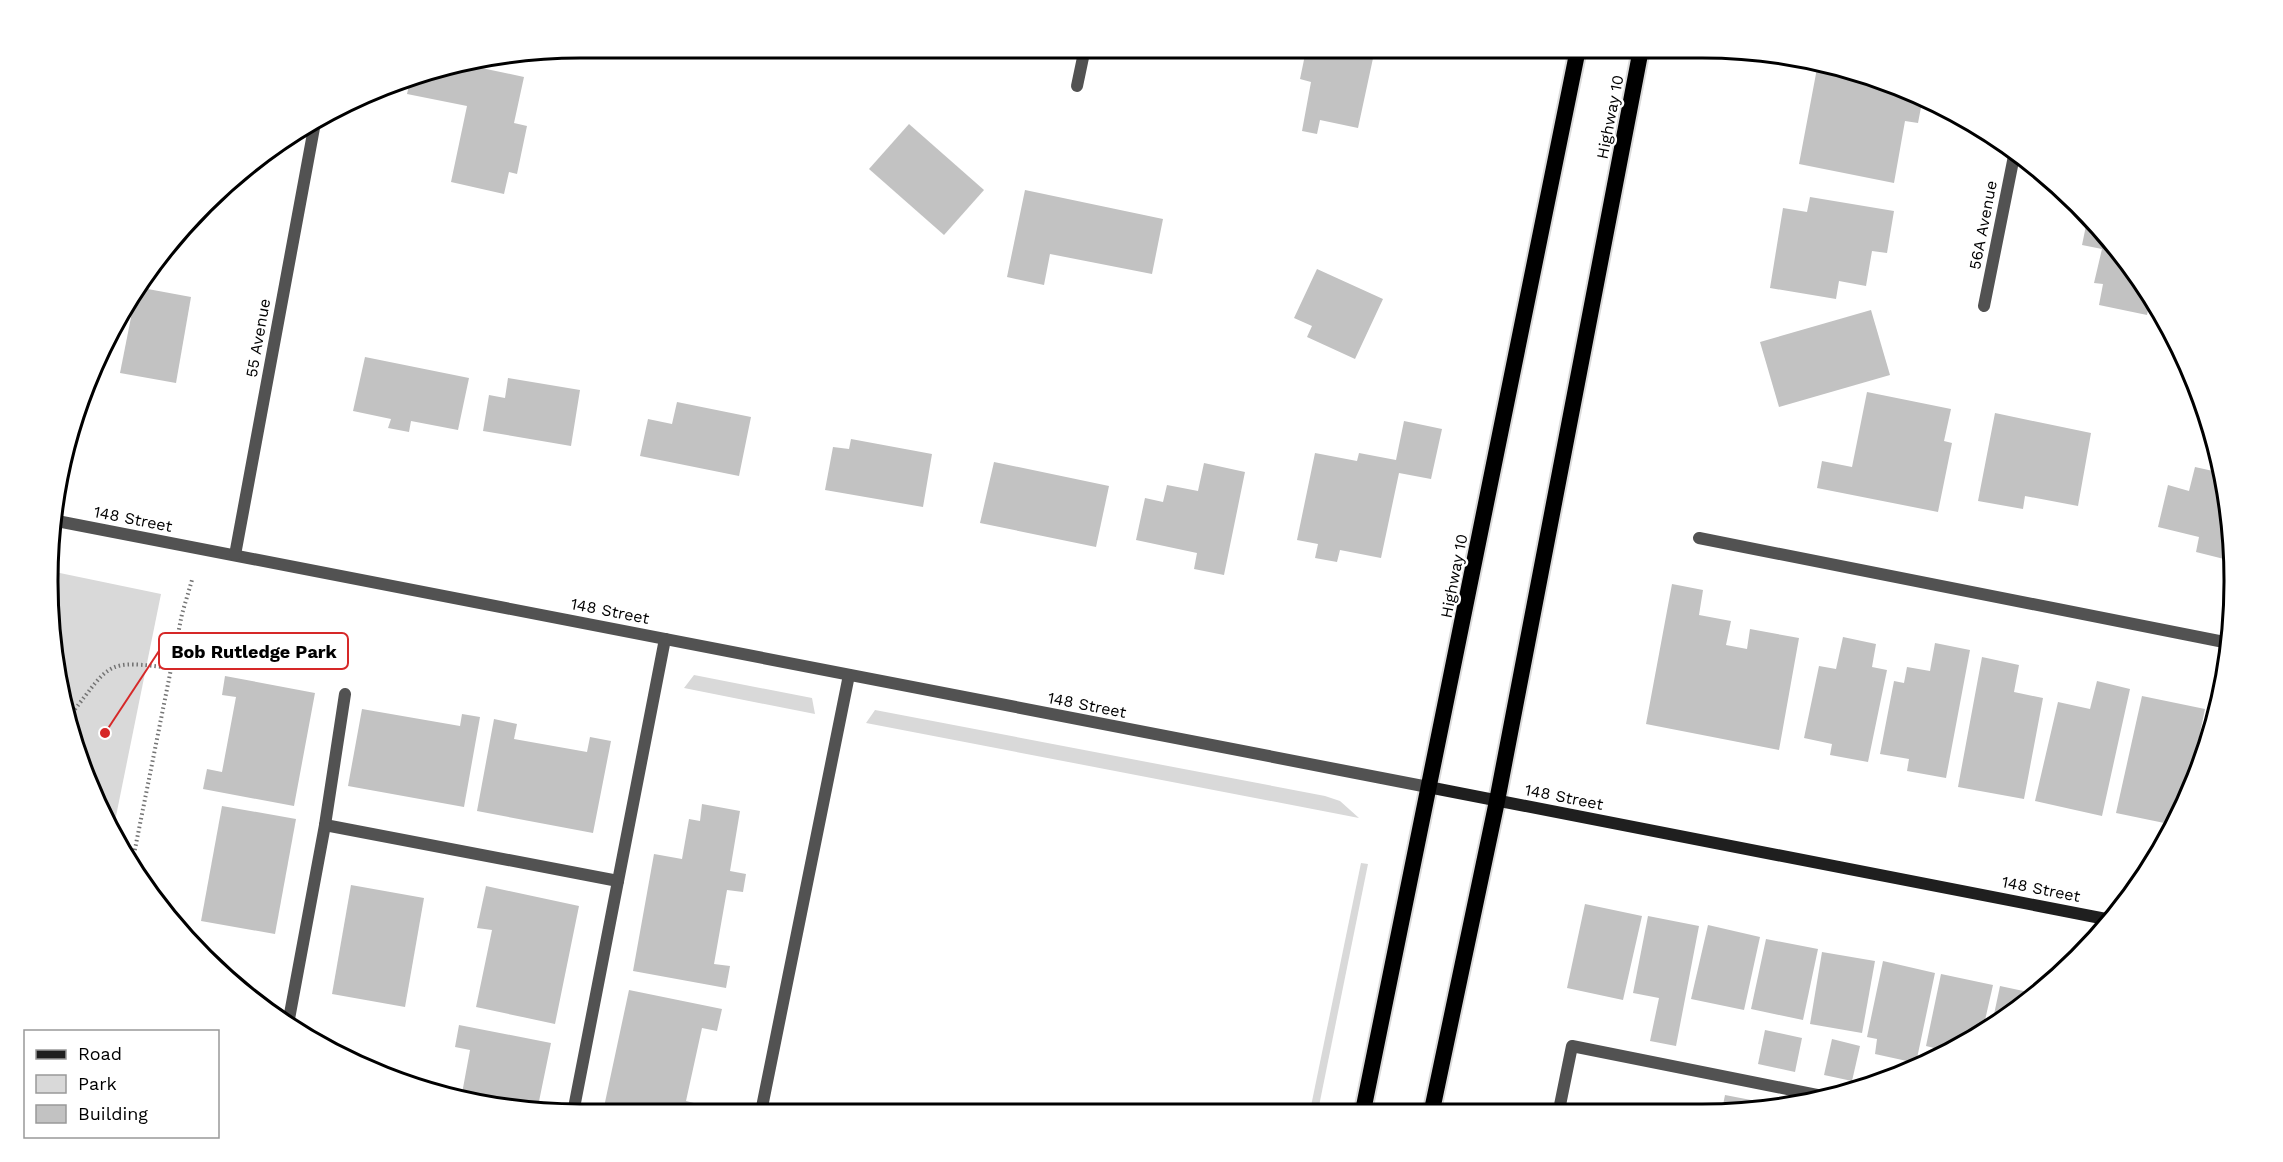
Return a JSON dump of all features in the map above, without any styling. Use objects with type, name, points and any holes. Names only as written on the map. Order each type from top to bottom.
[{"type":"highway","name":"Highway 10","points":[[1364,1104],[1576,58]]},
{"type":"highway","name":"Highway 10","points":[[1433,1104],[1497,801],[1639,58]]},
{"type":"main road","name":"148 Street","points":[[1428,787],[2101,918]]},
{"type":"street","points":[[1077,86],[1083,58]]},
{"type":"street","name":"55 Avenue","points":[[235,555],[313,133]]},
{"type":"street","name":"56A Avenue","points":[[1984,306],[2013,161]]},
{"type":"street","name":"148 Street","points":[[62,521],[1428,787]]},
{"type":"street","points":[[1699,538],[2221,641]]},
{"type":"street","points":[[575,1104],[665,639]]},
{"type":"street","points":[[763,1104],[849,675]]},
{"type":"street","points":[[290,1014],[325,825],[345,694]]},
{"type":"street","points":[[325,825],[618,881]]},
{"type":"street","points":[[1560,1104],[1572,1046],[1805,1093]]},
{"type":"path","points":[[135,851],[192,580]]},
{"type":"path","points":[[75,710],[103,672],[114,666],[126,663],[172,668]]},
{"type":"green space","points":[[58,573],[161,594],[116,818],[98,781],[76,716],[63,649]]},
{"type":"green space","points":[[694,675],[812,698],[815,714],[684,688]]},
{"type":"green space","points":[[875,710],[1325,796],[1340,801],[1359,818],[866,723]]},
{"type":"green space","points":[[1361,863],[1368,864],[1319,1104],[1311,1104]]},
{"type":"building","points":[[1304,58],[1373,58],[1358,128],[1320,120],[1317,134],[1302,131],[1311,82],[1300,79]]},
{"type":"building","points":[[483,68],[524,77],[514,123],[527,126],[517,174],[509,172],[504,194],[451,182],[467,106],[407,94],[408,88],[413,86]]},
{"type":"building","points":[[1816,72],[1870,86],[1921,107],[1918,123],[1905,121],[1894,183],[1799,164]]},
{"type":"building","points":[[909,124],[984,190],[944,235],[869,169]]},
{"type":"building","points":[[1025,190],[1163,219],[1152,274],[1050,254],[1044,285],[1007,277]]},
{"type":"building","points":[[1810,197],[1894,211],[1887,253],[1872,251],[1866,286],[1839,281],[1836,299],[1770,288],[1783,208],[1807,212]]},
{"type":"building","points":[[2086,227],[2117,263],[2148,310],[2147,315],[2099,305],[2103,284],[2094,283],[2102,249],[2082,245]]},
{"type":"building","points":[[1317,269],[1383,299],[1355,359],[1307,337],[1312,326],[1294,318]]},
{"type":"building","points":[[148,289],[191,297],[176,383],[120,373],[131,317]]},
{"type":"building","points":[[1871,310],[1890,375],[1779,407],[1760,342]]},
{"type":"building","points":[[365,357],[469,378],[458,430],[411,421],[409,432],[388,428],[391,419],[353,411]]},
{"type":"building","points":[[508,378],[580,390],[571,446],[483,431],[489,395],[505,398]]},
{"type":"building","points":[[1867,392],[1951,409],[1944,441],[1952,443],[1938,512],[1817,488],[1822,461],[1852,467]]},
{"type":"building","points":[[677,402],[751,417],[739,476],[640,456],[648,419],[672,424]]},
{"type":"building","points":[[1995,413],[2091,433],[2078,506],[2025,496],[2023,509],[1978,501]]},
{"type":"building","points":[[1404,421],[1442,429],[1431,479],[1399,473],[1381,558],[1340,550],[1337,562],[1315,558],[1318,544],[1297,540],[1315,453],[1357,461],[1359,453],[1396,460]]},
{"type":"building","points":[[851,439],[932,454],[923,507],[825,490],[833,447],[849,449]]},
{"type":"building","points":[[994,462],[1109,486],[1096,547],[980,523]]},
{"type":"building","points":[[1204,463],[1245,472],[1224,575],[1194,569],[1197,553],[1136,540],[1145,498],[1163,502],[1167,485],[1198,491]]},
{"type":"building","points":[[2195,467],[2212,471],[2220,513],[2223,559],[2196,552],[2199,537],[2158,527],[2168,485],[2189,491]]},
{"type":"building","points":[[1672,584],[1703,590],[1699,615],[1731,621],[1726,645],[1747,649],[1750,629],[1799,638],[1779,750],[1646,724]]},
{"type":"building","points":[[1843,637],[1876,644],[1872,667],[1887,670],[1868,762],[1830,755],[1832,744],[1804,738],[1819,666],[1836,669]]},
{"type":"building","points":[[1935,643],[1970,650],[1946,778],[1907,771],[1909,759],[1880,754],[1894,681],[1904,683],[1907,667],[1930,671]]},
{"type":"building","points":[[1982,657],[2019,665],[2014,692],[2043,698],[2024,799],[1958,787]]},
{"type":"building","points":[[225,676],[315,693],[294,806],[203,789],[207,769],[222,772],[236,697],[222,695]]},
{"type":"building","points":[[2097,681],[2130,689],[2102,816],[2035,801],[2058,702],[2090,709]]},
{"type":"building","points":[[2142,696],[2205,709],[2196,751],[2165,823],[2116,813]]},
{"type":"building","points":[[362,709],[460,726],[462,714],[480,717],[464,807],[348,786]]},
{"type":"building","points":[[494,719],[517,724],[514,739],[587,752],[590,737],[611,741],[593,833],[477,811]]},
{"type":"building","points":[[702,804],[740,811],[730,871],[746,874],[743,892],[727,890],[714,964],[730,966],[726,988],[633,971],[654,854],[682,859],[689,819],[700,821]]},
{"type":"building","points":[[222,806],[296,819],[275,934],[201,921]]},
{"type":"building","points":[[351,885],[424,898],[405,1007],[332,994]]},
{"type":"building","points":[[486,886],[579,906],[555,1024],[476,1007],[492,930],[477,928]]},
{"type":"building","points":[[1585,904],[1642,916],[1623,1000],[1567,988]]},
{"type":"building","points":[[1648,916],[1699,926],[1676,1046],[1650,1041],[1659,998],[1633,993]]},
{"type":"building","points":[[1708,925],[1760,937],[1744,1010],[1691,999]]},
{"type":"building","points":[[1766,939],[1818,949],[1803,1020],[1751,1009]]},
{"type":"building","points":[[1822,952],[1875,961],[1862,1033],[1810,1024]]},
{"type":"building","points":[[1883,961],[1935,973],[1917,1057],[1908,1061],[1875,1054],[1877,1039],[1867,1037]]},
{"type":"building","points":[[1941,974],[1993,985],[1985,1019],[1936,1048],[1926,1046]]},
{"type":"building","points":[[2000,986],[2026,992],[2020,996],[1994,1014]]},
{"type":"building","points":[[629,990],[722,1009],[717,1031],[702,1028],[686,1101],[698,1104],[605,1104]]},
{"type":"building","points":[[459,1025],[551,1043],[539,1101],[463,1090],[470,1050],[455,1047]]},
{"type":"building","points":[[1765,1030],[1802,1038],[1795,1072],[1758,1064]]},
{"type":"building","points":[[1832,1039],[1860,1046],[1852,1081],[1824,1075]]},
{"type":"building","points":[[1725,1095],[1751,1100],[1751,1101],[1723,1103]]},
{"type":"place","name":"Bob Rutledge Park","points":[[105,733]]}]
